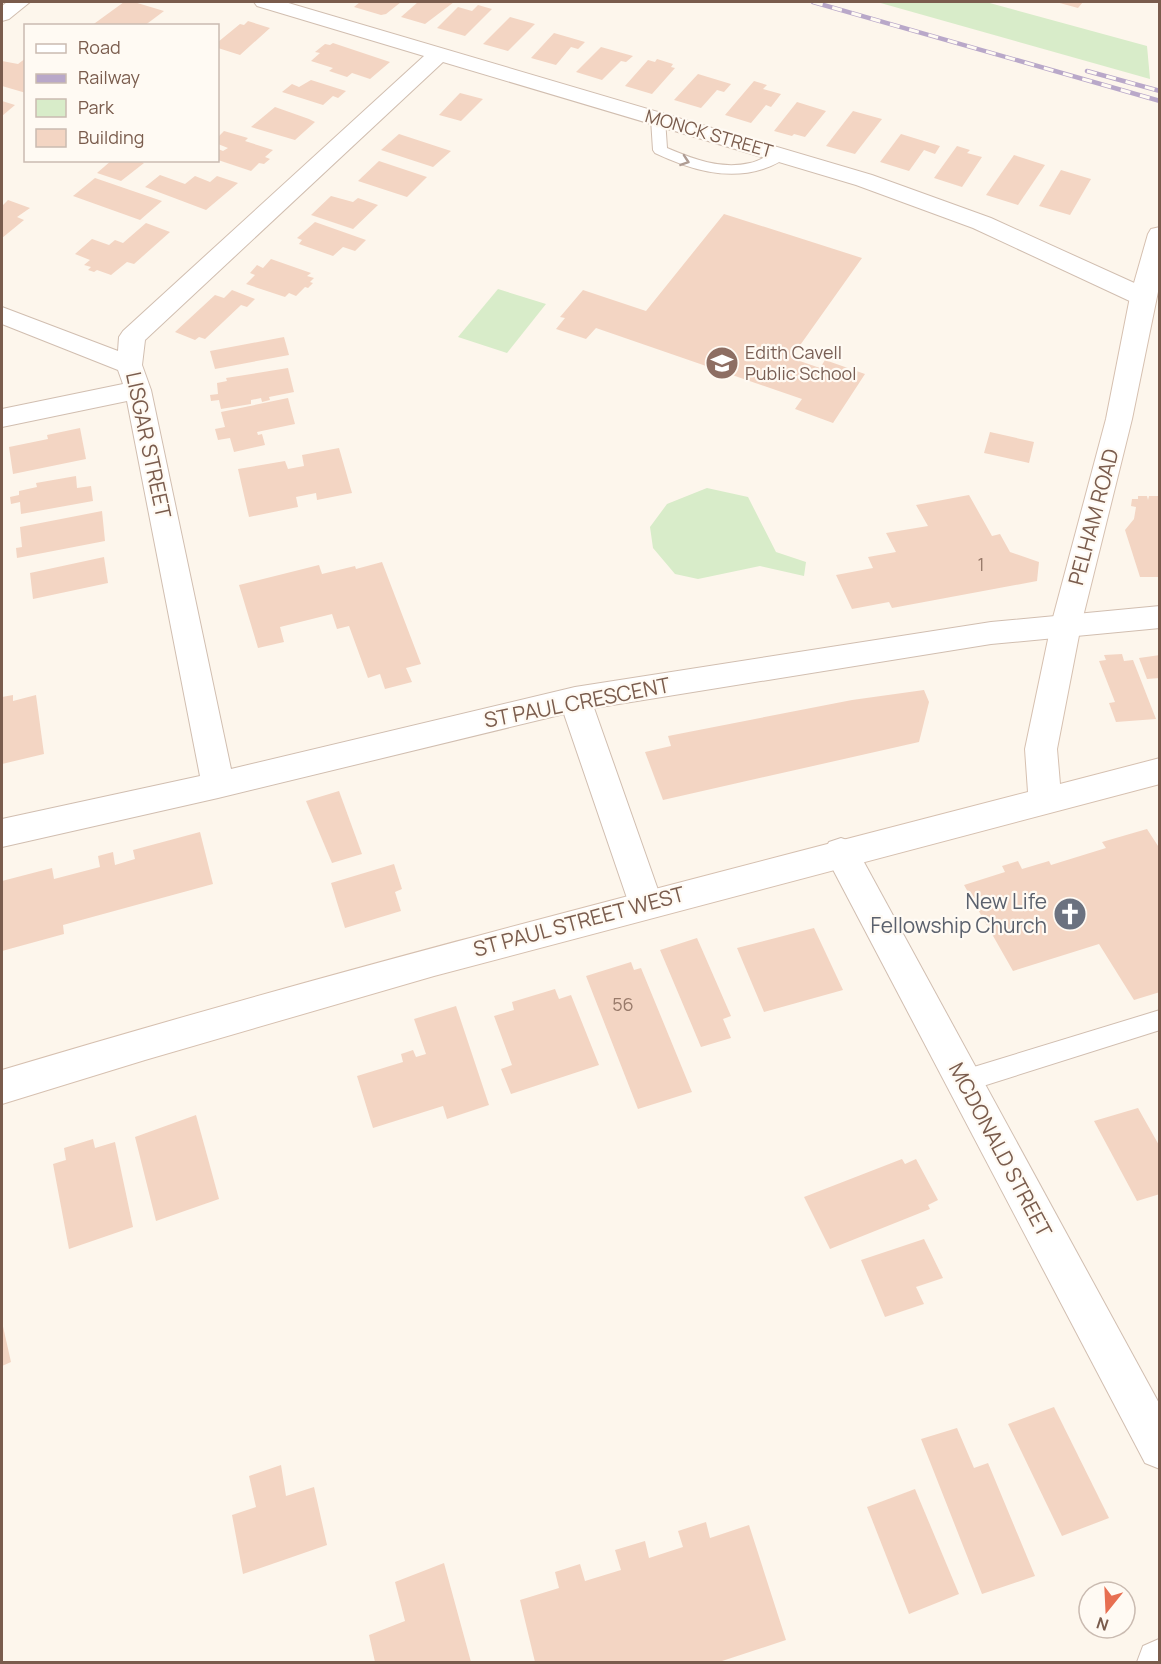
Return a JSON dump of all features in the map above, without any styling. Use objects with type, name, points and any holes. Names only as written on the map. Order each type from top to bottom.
[{"type":"street","points":[[2,15],[20,2]]},
{"type":"street","name":"MONCK STREET","points":[[264,2],[864,180],[982,223],[1149,292]]},
{"type":"street","name":"LISGAR STREET","points":[[218,785],[134,377],[132,337],[439,54]]},
{"type":"street","name":"PELHAM ROAD","points":[[1045,801],[1041,749],[1066,625],[1119,419],[1149,292],[1160,234]]},
{"type":"street","points":[[2,315],[134,377]]},
{"type":"street","points":[[2,418],[134,377]]},
{"type":"street","name":"ST PAUL CRESCENT","points":[[2,833],[218,785],[574,699],[991,633],[1160,617]]},
{"type":"street","points":[[574,699],[646,904]]},
{"type":"street","name":"ST PAUL STREET WEST","points":[[2,1087],[144,1042],[327,989],[841,852],[1160,771]]},
{"type":"street","name":"MCDONALD STREET","points":[[841,852],[1160,1448]]},
{"type":"lane","points":[[658,119],[660,150],[684,162],[734,171],[767,164],[780,155]]},
{"type":"lane","points":[[964,1081],[1160,1020]]},
{"type":"green space","points":[[877,2],[986,2],[1147,46],[1150,79]]},
{"type":"green space","points":[[498,289],[546,304],[507,353],[458,337]]},
{"type":"green space","points":[[707,488],[748,497],[776,552],[806,562],[804,576],[760,566],[698,579],[675,574],[653,548],[650,527],[667,504]]},
{"type":"building","points":[[124,2],[134,2],[164,11],[147,24],[94,24]]},
{"type":"building","points":[[360,2],[401,2],[386,14],[381,15],[354,7]]},
{"type":"building","points":[[418,2],[454,2],[425,24],[401,17]]},
{"type":"building","points":[[1056,2],[1083,2],[1078,8]]},
{"type":"building","points":[[478,5],[492,9],[465,36],[437,28],[458,7],[472,11]]},
{"type":"building","points":[[510,17],[535,24],[508,51],[483,44]]},
{"type":"building","points":[[248,21],[270,28],[240,55],[219,48],[219,41],[240,24],[244,25]]},
{"type":"building","points":[[554,33],[585,42],[578,49],[571,47],[556,65],[531,58]]},
{"type":"building","points":[[333,43],[390,62],[370,79],[352,73],[347,77],[329,71],[333,68],[311,61],[320,53],[315,52],[325,44]]},
{"type":"building","points":[[601,47],[633,56],[626,62],[621,61],[602,80],[576,72]]},
{"type":"building","points":[[657,59],[673,64],[671,67],[675,68],[652,94],[625,86],[648,60],[655,62]]},
{"type":"building","points":[[24,60],[24,92],[2,86],[2,61],[18,64]]},
{"type":"building","points":[[698,74],[731,84],[724,92],[717,90],[701,108],[674,100]]},
{"type":"building","points":[[311,80],[346,91],[338,98],[333,96],[323,105],[282,92],[292,84],[299,87]]},
{"type":"building","points":[[754,81],[767,85],[763,89],[781,94],[771,107],[766,105],[751,123],[725,115]]},
{"type":"building","points":[[460,93],[483,99],[461,121],[439,115]]},
{"type":"building","points":[[2,101],[15,105],[2,116]]},
{"type":"building","points":[[797,102],[826,111],[805,137],[774,131]]},
{"type":"building","points":[[275,107],[315,122],[295,140],[251,127]]},
{"type":"building","points":[[853,111],[882,119],[855,154],[826,146]]},
{"type":"building","points":[[224,131],[248,138],[245,141],[273,150],[265,157],[270,159],[264,164],[259,163],[251,171],[219,160],[219,149],[223,151],[228,148],[219,144],[219,136]]},
{"type":"building","points":[[399,134],[451,151],[433,167],[381,150]]},
{"type":"building","points":[[901,134],[940,146],[935,154],[924,150],[909,171],[880,162]]},
{"type":"building","points":[[957,146],[970,150],[967,153],[982,157],[962,187],[934,178]]},
{"type":"building","points":[[1014,155],[1045,165],[1018,205],[986,195]]},
{"type":"building","points":[[379,161],[427,177],[407,197],[358,181]]},
{"type":"building","points":[[110,162],[144,163],[121,181],[97,173]]},
{"type":"building","points":[[1061,170],[1091,179],[1070,215],[1039,206]]},
{"type":"building","points":[[160,175],[185,184],[195,176],[210,182],[217,176],[238,183],[206,210],[145,187]]},
{"type":"building","points":[[95,178],[162,201],[140,220],[73,196]]},
{"type":"building","points":[[331,196],[353,202],[358,198],[378,205],[353,229],[311,215]]},
{"type":"building","points":[[8,200],[30,208],[17,217],[24,220],[2,238],[2,206]]},
{"type":"building","points":[[724,214],[862,258],[791,358],[820,368],[825,360],[865,374],[833,423],[795,409],[802,399],[596,328],[586,339],[556,329],[565,318],[560,317],[583,290],[646,311]]},
{"type":"building","points":[[315,222],[366,240],[355,251],[343,247],[333,256],[299,244],[302,240],[297,238]]},
{"type":"building","points":[[146,223],[170,232],[134,264],[127,262],[111,275],[97,270],[94,272],[88,270],[91,267],[84,265],[90,260],[75,254],[92,239],[109,245],[115,240],[123,243]]},
{"type":"building","points":[[271,259],[311,273],[307,276],[314,278],[310,282],[313,283],[296,296],[289,293],[285,297],[246,284],[255,275],[250,273],[257,265],[263,268]]},
{"type":"building","points":[[232,290],[255,299],[247,307],[241,305],[205,339],[199,337],[195,340],[175,332],[215,295],[224,298]]},
{"type":"building","points":[[284,337],[289,355],[215,369],[210,351]]},
{"type":"building","points":[[288,368],[294,392],[269,397],[270,400],[262,402],[261,398],[251,400],[251,404],[221,409],[219,400],[211,401],[210,395],[218,394],[217,383],[227,381],[226,378]]},
{"type":"building","points":[[288,398],[295,424],[257,432],[258,435],[262,434],[265,445],[234,452],[230,438],[218,440],[215,429],[225,427],[221,412]]},
{"type":"building","points":[[80,428],[86,459],[13,474],[9,447],[48,439],[47,435]]},
{"type":"building","points":[[990,432],[1034,442],[1029,463],[984,453]]},
{"type":"building","points":[[339,448],[352,493],[317,500],[316,493],[296,497],[298,507],[249,517],[238,469],[285,461],[288,469],[304,466],[302,455]]},
{"type":"building","points":[[76,476],[77,488],[91,486],[93,501],[21,514],[20,502],[11,504],[10,497],[19,495],[19,491],[37,487],[36,483]]},
{"type":"building","points":[[969,495],[992,536],[1000,534],[1010,552],[1039,562],[1037,581],[892,608],[889,602],[852,609],[836,575],[873,568],[868,557],[896,552],[886,533],[928,526],[916,505]]},
{"type":"building","points":[[1138,496],[1147,496],[1148,500],[1149,496],[1160,496],[1160,577],[1140,577],[1125,530],[1134,519],[1136,507],[1131,506],[1132,499],[1138,499]]},
{"type":"building","points":[[102,511],[105,541],[17,558],[16,548],[22,547],[20,527]]},
{"type":"building","points":[[104,557],[108,583],[33,599],[30,573]]},
{"type":"building","points":[[382,562],[421,664],[406,668],[412,682],[385,689],[380,674],[368,678],[349,626],[337,629],[332,614],[280,627],[284,642],[258,648],[239,585],[319,565],[322,574]]},
{"type":"building","points":[[1122,654],[1124,661],[1133,660],[1156,719],[1116,722],[1109,703],[1115,702],[1099,661],[1106,660],[1104,655]]},
{"type":"building","points":[[1160,655],[1160,678],[1147,679],[1139,658]]},
{"type":"building","points":[[924,690],[929,702],[919,742],[663,800],[645,752],[671,746],[668,736],[852,700]]},
{"type":"building","points":[[13,695],[13,701],[36,695],[44,754],[2,764],[2,697]]},
{"type":"building","points":[[339,791],[362,854],[332,863],[306,801]]},
{"type":"building","name":"New Life Fellowship Church","points":[[1147,829],[1160,849],[1160,992],[1134,1000],[1099,944],[1013,971],[964,885],[1005,872],[1002,866],[1018,861],[1022,869],[1049,861],[1051,865],[1106,848],[1102,842]]},
{"type":"building","points":[[200,832],[213,884],[63,925],[64,934],[2,951],[2,881],[52,868],[54,879],[100,867],[98,856],[113,852],[115,865],[135,859],[133,850]]},
{"type":"building","points":[[394,864],[402,889],[395,892],[401,911],[345,928],[331,883]]},
{"type":"building","points":[[814,928],[843,990],[764,1012],[737,948]]},
{"type":"building","points":[[697,938],[731,1016],[723,1019],[731,1038],[701,1047],[660,950]]},
{"type":"building","points":[[631,962],[634,970],[641,968],[692,1092],[638,1109],[586,976]]},
{"type":"building","points":[[555,989],[559,999],[571,995],[599,1065],[511,1094],[501,1069],[512,1065],[494,1016],[514,1010],[512,1002]]},
{"type":"building","points":[[456,1006],[489,1105],[447,1119],[443,1106],[373,1128],[357,1076],[403,1062],[401,1054],[413,1050],[416,1057],[426,1054],[414,1019]]},
{"type":"building","points":[[1138,1108],[1160,1147],[1160,1194],[1137,1201],[1094,1121]]},
{"type":"building","points":[[196,1115],[219,1199],[156,1221],[135,1137]]},
{"type":"building","points":[[93,1139],[95,1148],[115,1142],[133,1227],[69,1249],[53,1164],[66,1160],[64,1148]]},
{"type":"building","points":[[902,1159],[905,1164],[916,1159],[938,1200],[928,1205],[930,1209],[830,1249],[804,1197]]},
{"type":"building","points":[[924,1239],[943,1278],[916,1287],[924,1304],[885,1317],[861,1260]]},
{"type":"building","points":[[2,1322],[11,1362],[2,1366]]},
{"type":"building","points":[[1054,1407],[1109,1518],[1062,1536],[1008,1424]]},
{"type":"building","points":[[957,1428],[974,1468],[988,1463],[1035,1576],[982,1594],[921,1439]]},
{"type":"building","points":[[281,1465],[286,1496],[314,1487],[327,1545],[243,1574],[232,1515],[256,1507],[249,1476]]},
{"type":"building","points":[[915,1489],[959,1594],[909,1614],[867,1507]]},
{"type":"building","points":[[706,1522],[710,1538],[749,1525],[786,1640],[719,1662],[535,1662],[520,1600],[559,1588],[555,1572],[580,1564],[585,1581],[621,1570],[615,1550],[645,1541],[649,1558],[683,1547],[678,1531]]},
{"type":"building","points":[[444,1563],[471,1662],[375,1662],[369,1635],[405,1621],[395,1582]]},
{"type":"railway","points":[[813,2],[1160,101]]},
{"type":"railway","points":[[1087,71],[1160,91]]},
{"type":"place","name":"Edith Cavell Public School","points":[[722,363]]},
{"type":"place","name":"New Life Fellowship Church","points":[[1070,914]]}]
